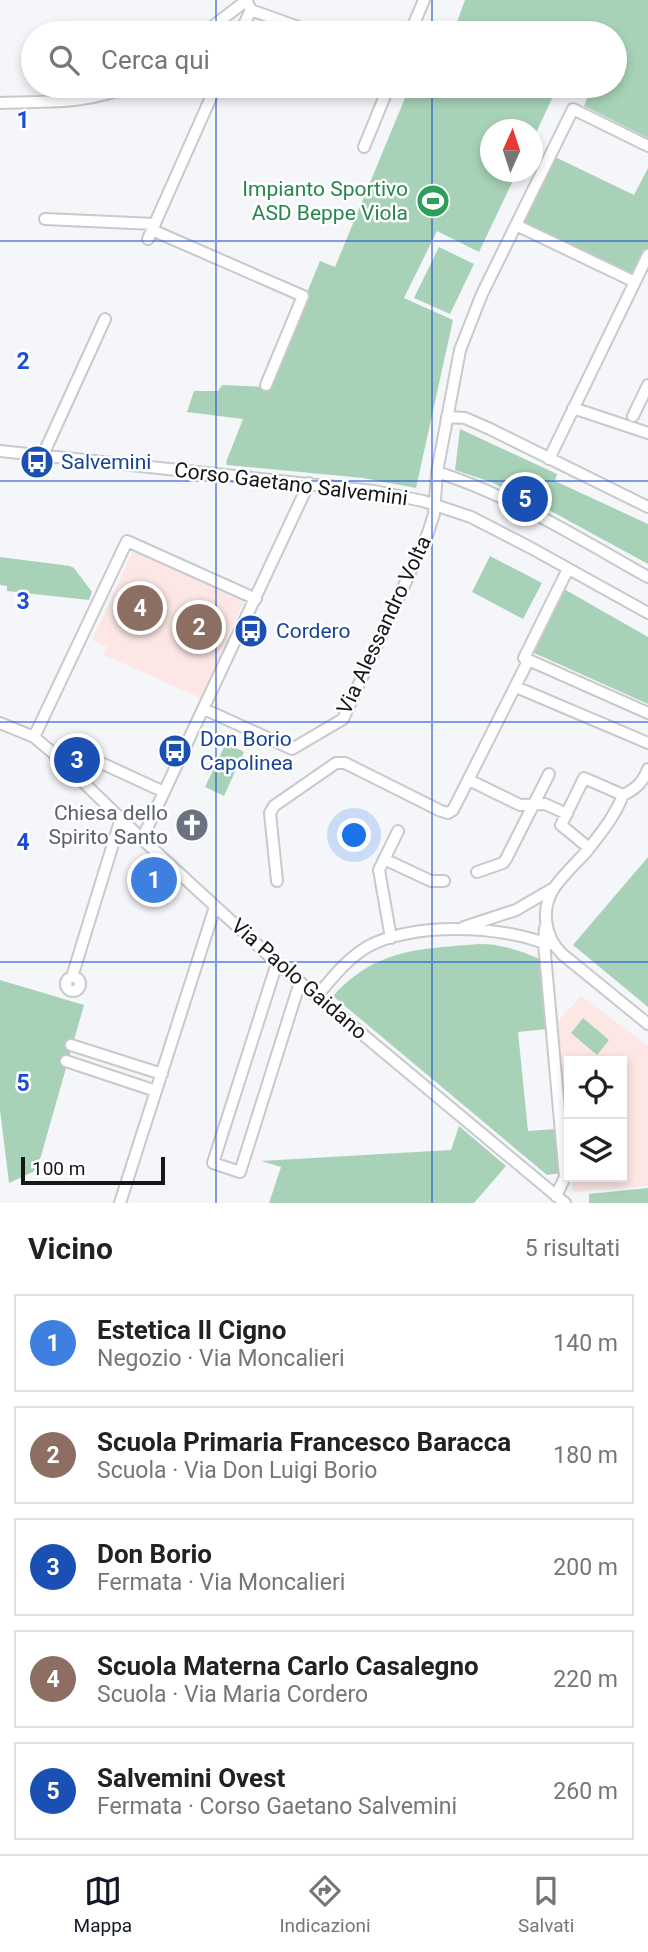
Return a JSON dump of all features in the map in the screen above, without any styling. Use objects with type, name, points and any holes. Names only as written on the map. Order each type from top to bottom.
[{"type":"street","points":[[415,21],[424,0]]},
{"type":"street","points":[[222,21],[248,3]]},
{"type":"street","points":[[243,21],[248,3]]},
{"type":"street","points":[[248,3],[288,21]]},
{"type":"street","points":[[0,103],[94,98]]},
{"type":"street","points":[[152,231],[210,98]]},
{"type":"street","points":[[364,147],[384,98]]},
{"type":"street","points":[[435,505],[437,472],[460,350],[482,294],[573,109],[648,146]]},
{"type":"street","points":[[45,219],[152,231],[303,296],[266,385]]},
{"type":"street","points":[[516,225],[635,282]]},
{"type":"street","points":[[549,459],[648,255]]},
{"type":"street","points":[[43,455],[105,319]]},
{"type":"street","points":[[633,416],[648,385]]},
{"type":"street","points":[[573,408],[648,433]]},
{"type":"street","points":[[447,417],[465,418],[491,429],[648,507]]},
{"type":"street","name":"Corso Gaetano Salvemini","points":[[0,451],[374,491],[435,505],[495,528],[648,613]]},
{"type":"street","name":"Corso Gaetano Salvemini","points":[[437,472],[512,502],[648,577]]},
{"type":"street","points":[[142,839],[309,483]]},
{"type":"street","name":"Via Alessandro Volta","points":[[204,709],[292,749],[343,719],[428,533],[435,505]]},
{"type":"street","points":[[34,737],[127,541],[256,599]]},
{"type":"street","points":[[568,569],[524,658],[648,713]]},
{"type":"street","points":[[277,881],[270,813],[274,806],[336,763],[345,763],[441,811],[448,813],[453,810],[528,661]]},
{"type":"street","points":[[516,687],[648,743]]},
{"type":"street","points":[[0,723],[34,737],[53,753],[215,907]]},
{"type":"street","points":[[53,753],[66,747],[164,792]]},
{"type":"street","points":[[455,929],[503,916],[554,888],[615,813],[623,795],[644,780],[648,769]]},
{"type":"street","points":[[477,872],[503,863],[549,774]]},
{"type":"street","points":[[589,848],[561,825],[584,778],[623,795]]},
{"type":"street","points":[[469,780],[520,805],[545,804],[567,814]]},
{"type":"street","points":[[72,977],[121,818]]},
{"type":"street","points":[[391,938],[379,870],[398,831]]},
{"type":"street","points":[[384,859],[432,881],[444,881]]},
{"type":"street","name":"Via Paolo Gaidano","points":[[120,1203],[215,907],[277,963],[560,1200],[565,1177],[544,943],[546,909],[554,888]]},
{"type":"street","points":[[546,921],[557,949]]},
{"type":"street","points":[[317,996],[354,956],[391,938],[417,932],[455,929],[497,932],[544,943],[557,949],[648,1024]]},
{"type":"street","points":[[277,963],[213,1163],[240,1172],[300,982]]},
{"type":"street","points":[[71,1045],[162,1074]]},
{"type":"street","points":[[66,1061],[156,1091]]},
{"type":"shaded area","points":[[133,551],[244,602],[220,652],[221,658],[203,699],[104,655],[107,647],[92,640]]},
{"type":"shaded area","points":[[581,996],[648,1046],[648,1186],[573,1192],[572,1182],[627,1182],[627,1056],[564,1056],[564,1091],[558,1021]]},
{"type":"green space","points":[[465,0],[648,0],[648,138],[584,106],[587,98],[627,98],[627,21],[457,21]]},
{"type":"green space","points":[[405,98],[552,98],[542,119],[480,119],[480,182],[512,182],[479,252],[437,231],[404,298],[453,320],[416,488],[363,478],[227,465],[243,419],[187,412],[194,391],[218,391],[222,385],[268,387],[320,261],[335,267]]},
{"type":"green space","points":[[551,155],[634,195],[648,168],[648,255],[635,282],[517,225],[538,182],[543,182],[543,171]]},
{"type":"green space","points":[[439,247],[474,264],[450,314],[414,298]]},
{"type":"green space","points":[[460,429],[557,474],[555,481],[648,524],[648,564],[549,510],[491,482],[455,470]]},
{"type":"green space","points":[[490,556],[542,583],[523,619],[472,592]]},
{"type":"green space","points":[[0,557],[70,566],[92,592],[89,600],[7,591],[7,586],[0,585]]},
{"type":"green space","points":[[564,589],[648,637],[648,704],[534,653]]},
{"type":"green space","points":[[226,743],[244,752],[224,796],[205,787]]},
{"type":"green space","points":[[648,857],[648,1007],[573,945]]},
{"type":"green space","points":[[479,944],[510,948],[540,959],[547,1029],[518,1032],[528,1131],[556,1129],[560,1173],[547,1175],[333,996],[349,980],[382,960],[417,950]]},
{"type":"green space","points":[[0,980],[84,1005],[37,1170],[9,1183],[0,1110]]},
{"type":"green space","points":[[583,1018],[609,1040],[597,1055],[571,1033]]},
{"type":"green space","points":[[459,1126],[506,1166],[474,1203],[269,1203],[281,1167],[261,1161],[451,1150]]},
{"type":"green space","points":[[648,1188],[648,1203],[589,1203],[589,1194]]},
{"type":"place","name":"Impianto Sportivo ASD Beppe Viola","points":[[433,201]]},
{"type":"place","name":"Salvemini","points":[[37,462]]},
{"type":"place","name":"Salvemini Ovest","points":[[525,499]]},
{"type":"place","name":"Scuola Materna Carlo Casalegno","points":[[140,608]]},
{"type":"place","name":"Scuola Primaria Francesco Baracca","points":[[199,627]]},
{"type":"place","name":"Cordero","points":[[251,631]]},
{"type":"place","name":"Don Borio Capolinea","points":[[175,751]]},
{"type":"place","name":"Don Borio","points":[[77,760]]},
{"type":"place","name":"Chiesa dello Spirito Santo","points":[[192,825]]},
{"type":"place","name":"Estetica Il Cigno","points":[[154,880]]}]
